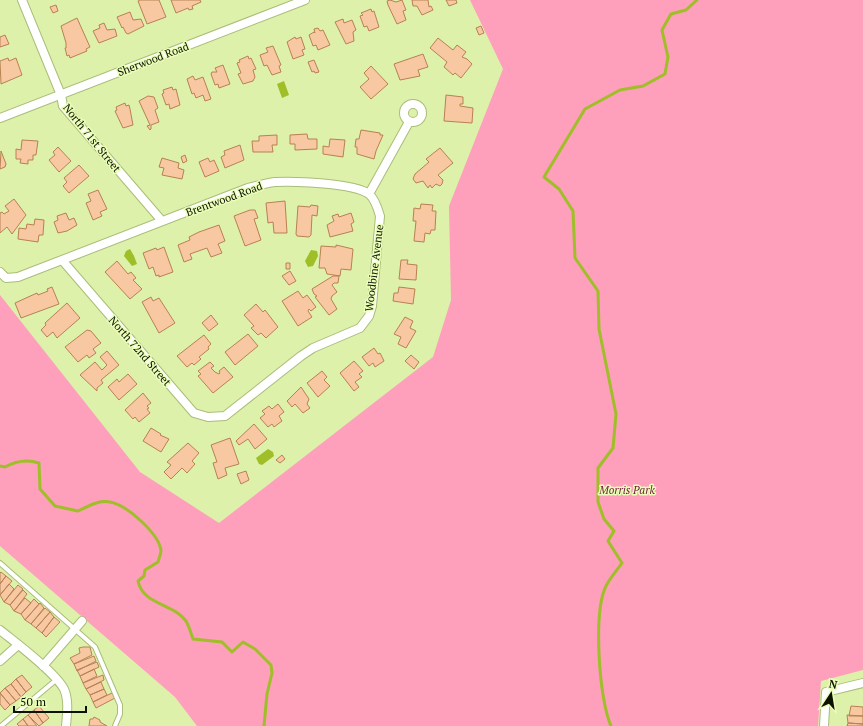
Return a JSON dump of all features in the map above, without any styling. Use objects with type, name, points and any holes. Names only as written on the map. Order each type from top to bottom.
[{"type":"street","name":"North 71st Street","points":[[22,0],[61,95],[63,106],[162,221]]},
{"type":"street","name":"Sherwood Road","points":[[0,118],[305,0]]},
{"type":"street","points":[[369,194],[409,122]]},
{"type":"street","name":"Brentwood Road","points":[[3,274],[18,277],[248,188],[273,182],[297,182],[356,188],[369,194]]},
{"type":"street","name":"Woodbine Avenue","points":[[230,413],[301,356],[313,348],[360,328],[369,316],[372,306],[380,216],[376,203],[369,194]]},
{"type":"street","name":"North 72nd Street","points":[[62,260],[194,413],[208,417],[225,416],[230,413]]},
{"type":"street","points":[[43,666],[76,630],[82,621]]},
{"type":"street","points":[[0,630],[43,666],[63,689],[67,703],[66,726]]},
{"type":"street","points":[[0,660],[18,645]]},
{"type":"street","points":[[824,726],[826,692],[863,683]]},
{"type":"lane","points":[[0,563],[95,647],[118,697],[120,714],[115,726]]},
{"type":"lane","points":[[1,726],[56,680]]},
{"type":"green space","name":"Morris Park","points":[[470,0],[863,0],[863,670],[821,681],[818,726],[197,726],[175,697],[0,546],[0,295],[140,472],[219,523],[433,357],[451,300],[449,206],[503,69]]},
{"type":"shaded area","points":[[284,81],[289,95],[282,98],[277,84]]},
{"type":"shaded area","points":[[130,249],[137,264],[132,266],[124,256],[126,251]]},
{"type":"shaded area","points":[[311,250],[317,251],[318,256],[313,266],[308,267],[305,261]]},
{"type":"shaded area","points":[[268,449],[273,452],[274,456],[262,465],[259,464],[256,458]]},
{"type":"building","points":[[159,0],[166,17],[147,24],[138,1]]},
{"type":"building","points":[[171,0],[200,0],[201,2],[192,6],[193,9],[189,10],[188,8],[176,13]]},
{"type":"building","points":[[390,0],[396,2],[402,0],[406,10],[403,11],[406,20],[397,24],[388,5],[387,1]]},
{"type":"building","points":[[412,0],[428,0],[429,7],[431,6],[433,10],[422,15],[417,6],[413,6]]},
{"type":"building","points":[[446,0],[456,0],[457,3],[449,6]]},
{"type":"building","points":[[56,5],[58,11],[53,13],[50,7]]},
{"type":"building","points":[[371,9],[372,12],[374,11],[379,27],[369,31],[367,26],[364,27],[360,16],[363,15],[361,13]]},
{"type":"building","points":[[130,12],[133,20],[141,19],[144,26],[128,34],[123,27],[122,28],[117,17]]},
{"type":"building","points":[[77,18],[90,47],[86,49],[87,51],[70,58],[69,55],[67,56],[65,48],[66,43],[61,26]]},
{"type":"building","points":[[343,19],[344,23],[352,20],[356,30],[353,32],[354,41],[346,44],[335,22]]},
{"type":"building","points":[[104,23],[107,30],[115,29],[117,36],[99,43],[93,31],[100,28],[99,25]]},
{"type":"building","points":[[481,26],[484,33],[479,35],[476,28]]},
{"type":"building","points":[[318,28],[320,31],[323,30],[330,45],[318,50],[316,45],[313,46],[309,35],[314,32],[315,33],[314,29]]},
{"type":"building","points":[[5,35],[9,44],[0,47],[0,37]]},
{"type":"building","points":[[295,37],[296,39],[301,37],[305,49],[302,50],[304,55],[293,59],[287,42]]},
{"type":"building","points":[[438,38],[453,50],[457,45],[466,52],[462,57],[467,59],[472,64],[461,78],[455,73],[453,75],[444,67],[447,62],[430,48]]},
{"type":"building","points":[[273,46],[281,65],[279,66],[281,72],[272,75],[267,65],[264,66],[260,55],[268,52],[266,48]]},
{"type":"building","points":[[423,54],[428,67],[418,70],[420,76],[400,80],[394,64]]},
{"type":"building","points":[[248,56],[249,59],[251,58],[256,69],[253,70],[255,77],[253,81],[243,84],[238,74],[241,73],[237,63],[240,62],[239,60]]},
{"type":"building","points":[[8,58],[9,61],[16,58],[22,75],[1,84],[0,61]]},
{"type":"building","points":[[314,60],[319,72],[315,73],[314,71],[312,72],[308,62]]},
{"type":"building","points":[[223,65],[230,84],[219,88],[218,84],[215,85],[211,74],[212,72],[217,72],[215,68]]},
{"type":"building","points":[[371,66],[388,84],[371,99],[360,87],[369,79],[364,73]]},
{"type":"building","points":[[193,76],[195,80],[203,77],[211,99],[205,101],[203,95],[196,98],[194,93],[192,94],[187,79]]},
{"type":"building","points":[[172,87],[173,90],[176,89],[180,105],[170,109],[169,104],[166,105],[162,94],[164,93],[163,90]]},
{"type":"building","points":[[446,95],[463,97],[463,104],[460,104],[460,106],[473,108],[472,123],[444,121]]},
{"type":"building","points":[[148,96],[154,97],[158,108],[155,110],[159,122],[151,125],[150,130],[147,126],[150,125],[139,101]]},
{"type":"building","points":[[125,103],[126,106],[129,105],[133,125],[123,128],[115,111],[117,110],[116,107]]},
{"type":"building","points":[[361,130],[380,133],[380,135],[383,135],[374,159],[357,154],[357,147],[355,147],[356,139],[359,139]]},
{"type":"building","points":[[307,134],[308,139],[317,139],[317,149],[295,150],[295,144],[290,144],[290,135]]},
{"type":"building","points":[[277,135],[277,145],[272,145],[273,152],[253,152],[252,141],[259,141],[259,136]]},
{"type":"building","points":[[330,139],[345,140],[343,157],[323,154],[323,146],[329,147]]},
{"type":"building","points":[[22,140],[38,141],[36,155],[33,155],[33,160],[28,160],[28,164],[20,163],[21,159],[16,159],[16,149],[21,150]]},
{"type":"building","points":[[240,145],[244,160],[225,168],[221,157],[225,155],[224,151]]},
{"type":"building","points":[[58,147],[71,161],[59,172],[49,160],[55,155],[53,152]]},
{"type":"building","points":[[440,148],[453,163],[438,175],[443,180],[442,184],[440,186],[436,184],[432,188],[430,185],[428,188],[423,181],[416,183],[413,179],[415,174],[429,162],[426,159]]},
{"type":"building","points":[[1,151],[6,164],[5,167],[0,169]]},
{"type":"building","points":[[185,155],[187,161],[183,163],[181,157]]},
{"type":"building","points":[[162,158],[179,163],[178,168],[184,170],[182,179],[162,175],[164,168],[159,167]]},
{"type":"building","points":[[208,158],[210,162],[214,160],[219,171],[205,177],[199,162]]},
{"type":"building","points":[[79,165],[89,176],[69,193],[63,186],[67,182],[64,178]]},
{"type":"building","points":[[98,190],[107,209],[100,212],[102,216],[93,220],[86,203],[91,201],[88,194]]},
{"type":"building","points":[[14,199],[26,215],[12,234],[7,227],[0,233],[0,213],[2,212],[4,214],[9,211],[5,206]]},
{"type":"building","points":[[285,201],[287,233],[274,233],[273,222],[268,223],[266,203]]},
{"type":"building","points":[[421,204],[433,205],[432,211],[436,211],[435,230],[431,230],[430,234],[425,233],[424,242],[414,241],[416,221],[413,221],[414,208],[420,209]]},
{"type":"building","points":[[311,205],[318,206],[317,216],[312,215],[311,235],[309,237],[297,236],[298,206],[310,207]]},
{"type":"building","points":[[250,210],[255,210],[258,218],[254,219],[261,240],[245,246],[234,216]]},
{"type":"building","points":[[66,213],[69,220],[74,218],[77,225],[67,231],[58,233],[54,222],[58,220],[57,216]]},
{"type":"building","points":[[351,213],[354,222],[351,224],[353,231],[330,237],[327,225],[334,221],[332,216],[338,214],[339,217]]},
{"type":"building","points":[[35,219],[44,220],[43,235],[39,235],[38,242],[18,239],[19,228],[26,229],[27,224],[34,225]]},
{"type":"building","points":[[219,225],[225,241],[218,244],[222,253],[211,257],[207,248],[190,254],[192,259],[184,262],[178,245],[190,240],[189,237],[199,232]]},
{"type":"building","points":[[336,245],[353,249],[351,270],[341,269],[340,276],[327,274],[325,268],[319,268],[321,246],[336,247]]},
{"type":"building","points":[[164,247],[173,272],[159,277],[159,275],[156,276],[153,267],[149,269],[143,253],[156,248],[157,250]]},
{"type":"building","points":[[401,260],[408,260],[407,264],[417,265],[416,280],[399,279]]},
{"type":"building","points":[[117,261],[128,274],[131,272],[136,278],[133,280],[142,289],[130,299],[105,272]]},
{"type":"building","points":[[286,263],[290,263],[290,269],[286,269]]},
{"type":"building","points":[[290,271],[296,281],[289,285],[282,276]]},
{"type":"building","points":[[333,276],[339,276],[338,283],[334,283],[332,285],[337,292],[331,299],[337,309],[329,315],[315,297],[317,296],[314,294],[312,289]]},
{"type":"building","points":[[52,287],[59,304],[21,318],[15,303],[37,293],[38,295],[48,291],[47,289]]},
{"type":"building","points":[[399,287],[415,289],[413,304],[393,301],[394,293],[398,293]]},
{"type":"building","points":[[298,291],[303,298],[307,295],[316,307],[311,311],[309,309],[308,311],[312,317],[298,326],[282,301]]},
{"type":"building","points":[[151,297],[153,301],[159,298],[175,323],[159,333],[142,302]]},
{"type":"building","points":[[67,303],[80,318],[57,338],[53,332],[47,337],[41,330],[46,325],[45,323]]},
{"type":"building","points":[[256,304],[263,312],[265,310],[278,327],[266,338],[261,333],[258,335],[251,328],[254,326],[244,315]]},
{"type":"building","points":[[211,315],[218,324],[209,331],[202,323]]},
{"type":"building","points":[[405,317],[413,321],[410,328],[416,331],[406,348],[398,344],[401,337],[394,334]]},
{"type":"building","points":[[87,330],[91,331],[101,343],[93,349],[96,353],[89,358],[87,355],[78,362],[65,347]]},
{"type":"building","points":[[248,334],[258,346],[235,365],[225,352]]},
{"type":"building","points":[[204,335],[211,344],[208,347],[209,349],[199,357],[201,359],[194,365],[192,363],[187,367],[177,356]]},
{"type":"building","points":[[374,348],[378,354],[380,353],[384,361],[375,367],[373,363],[369,366],[362,357]]},
{"type":"building","points":[[107,351],[119,365],[101,380],[103,383],[97,388],[97,391],[80,375],[95,362],[102,370],[107,365],[100,357]]},
{"type":"building","points":[[411,355],[419,362],[414,369],[405,361]]},
{"type":"building","points":[[354,361],[363,371],[359,374],[362,377],[355,382],[359,387],[354,391],[340,373]]},
{"type":"building","points":[[210,362],[214,366],[211,368],[215,372],[219,374],[219,371],[224,367],[233,377],[213,393],[198,376],[201,374],[198,371]]},
{"type":"building","points":[[322,371],[327,377],[324,380],[330,386],[318,397],[307,383]]},
{"type":"building","points":[[128,374],[137,384],[119,400],[108,387],[117,379],[119,382]]},
{"type":"building","points":[[301,387],[309,399],[307,404],[310,408],[303,413],[295,404],[292,407],[287,401]]},
{"type":"building","points":[[143,393],[151,403],[147,406],[150,413],[139,422],[135,417],[133,419],[125,410]]},
{"type":"building","points":[[278,404],[284,412],[279,416],[282,421],[274,427],[272,424],[268,427],[260,418],[265,414],[262,411],[269,406],[272,409]]},
{"type":"building","points":[[254,424],[267,439],[255,449],[248,439],[239,445],[236,441]]},
{"type":"building","points":[[151,428],[161,434],[160,435],[169,439],[161,452],[143,441]]},
{"type":"building","points":[[230,438],[239,464],[225,468],[227,475],[218,479],[213,463],[217,462],[211,445]]},
{"type":"building","points":[[188,443],[199,453],[192,461],[195,464],[187,473],[182,468],[171,479],[164,472],[171,465],[167,462]]},
{"type":"building","points":[[282,455],[285,459],[280,463],[276,460]]},
{"type":"building","points":[[246,471],[249,480],[241,484],[237,474]]},
{"type":"building","points":[[1,572],[6,576],[0,584],[0,573]]},
{"type":"building","points":[[6,576],[12,581],[0,595],[0,584]]},
{"type":"building","points":[[9,584],[14,589],[4,602],[0,595]]},
{"type":"building","points":[[18,585],[23,589],[10,605],[4,602]]},
{"type":"building","points":[[23,590],[27,594],[14,611],[10,605]]},
{"type":"building","points":[[25,598],[31,603],[21,614],[14,611]]},
{"type":"building","points":[[34,599],[39,604],[25,620],[21,614]]},
{"type":"building","points":[[40,603],[44,608],[31,624],[25,620]]},
{"type":"building","points":[[45,608],[50,612],[36,628],[31,624]]},
{"type":"building","points":[[50,612],[54,617],[42,633],[36,628]]},
{"type":"building","points":[[54,617],[60,622],[46,637],[42,633]]},
{"type":"building","points":[[90,647],[92,655],[74,664],[70,658],[80,653],[79,648]]},
{"type":"building","points":[[94,656],[96,661],[77,671],[74,664]]},
{"type":"building","points":[[97,662],[99,667],[80,676],[77,670]]},
{"type":"building","points":[[94,669],[97,676],[83,683],[80,676]]},
{"type":"building","points":[[22,675],[32,687],[26,692],[16,679]]},
{"type":"building","points":[[103,675],[104,680],[86,689],[83,683]]},
{"type":"building","points":[[16,679],[26,692],[21,697],[11,684]]},
{"type":"building","points":[[101,682],[104,689],[90,695],[86,689]]},
{"type":"building","points":[[11,684],[21,697],[16,701],[5,688]]},
{"type":"building","points":[[5,688],[16,701],[10,705],[0,693]]},
{"type":"building","points":[[104,689],[107,695],[93,702],[90,695]]},
{"type":"building","points":[[0,693],[10,705],[5,710],[0,704]]},
{"type":"building","points":[[112,693],[115,698],[96,708],[93,702]]},
{"type":"building","points":[[39,706],[49,718],[43,723],[34,710]]},
{"type":"building","points":[[851,706],[863,707],[863,716],[849,716]]},
{"type":"building","points":[[34,710],[43,723],[39,726],[28,715]]},
{"type":"building","points":[[28,715],[37,726],[28,726],[23,719]]},
{"type":"building","points":[[847,715],[863,716],[863,724],[848,723]]},
{"type":"building","points":[[94,717],[107,726],[89,726],[90,719],[93,719]]},
{"type":"building","points":[[23,719],[28,726],[19,726],[17,724]]},
{"type":"building","points":[[848,723],[863,724],[863,726],[847,726]]},
{"type":"waterway","points":[[611,726],[603,697],[601,677],[599,656],[600,615],[602,598],[606,586],[622,563],[608,541],[614,531],[604,519],[598,502],[598,468],[613,448],[616,414],[599,329],[598,291],[575,258],[573,211],[559,189],[544,177],[585,109],[620,90],[643,86],[665,74],[668,57],[662,30],[671,14],[686,10],[697,0]]},
{"type":"waterway","points":[[0,466],[5,467],[13,463],[25,461],[39,463],[40,489],[55,506],[78,511],[90,505],[110,502],[125,508],[141,521],[159,543],[161,550],[158,562],[145,570],[144,576],[138,581],[141,589],[146,595],[180,615],[186,621],[193,639],[222,642],[232,652],[243,642],[255,649],[271,665],[272,673],[267,694],[264,726]]}]
